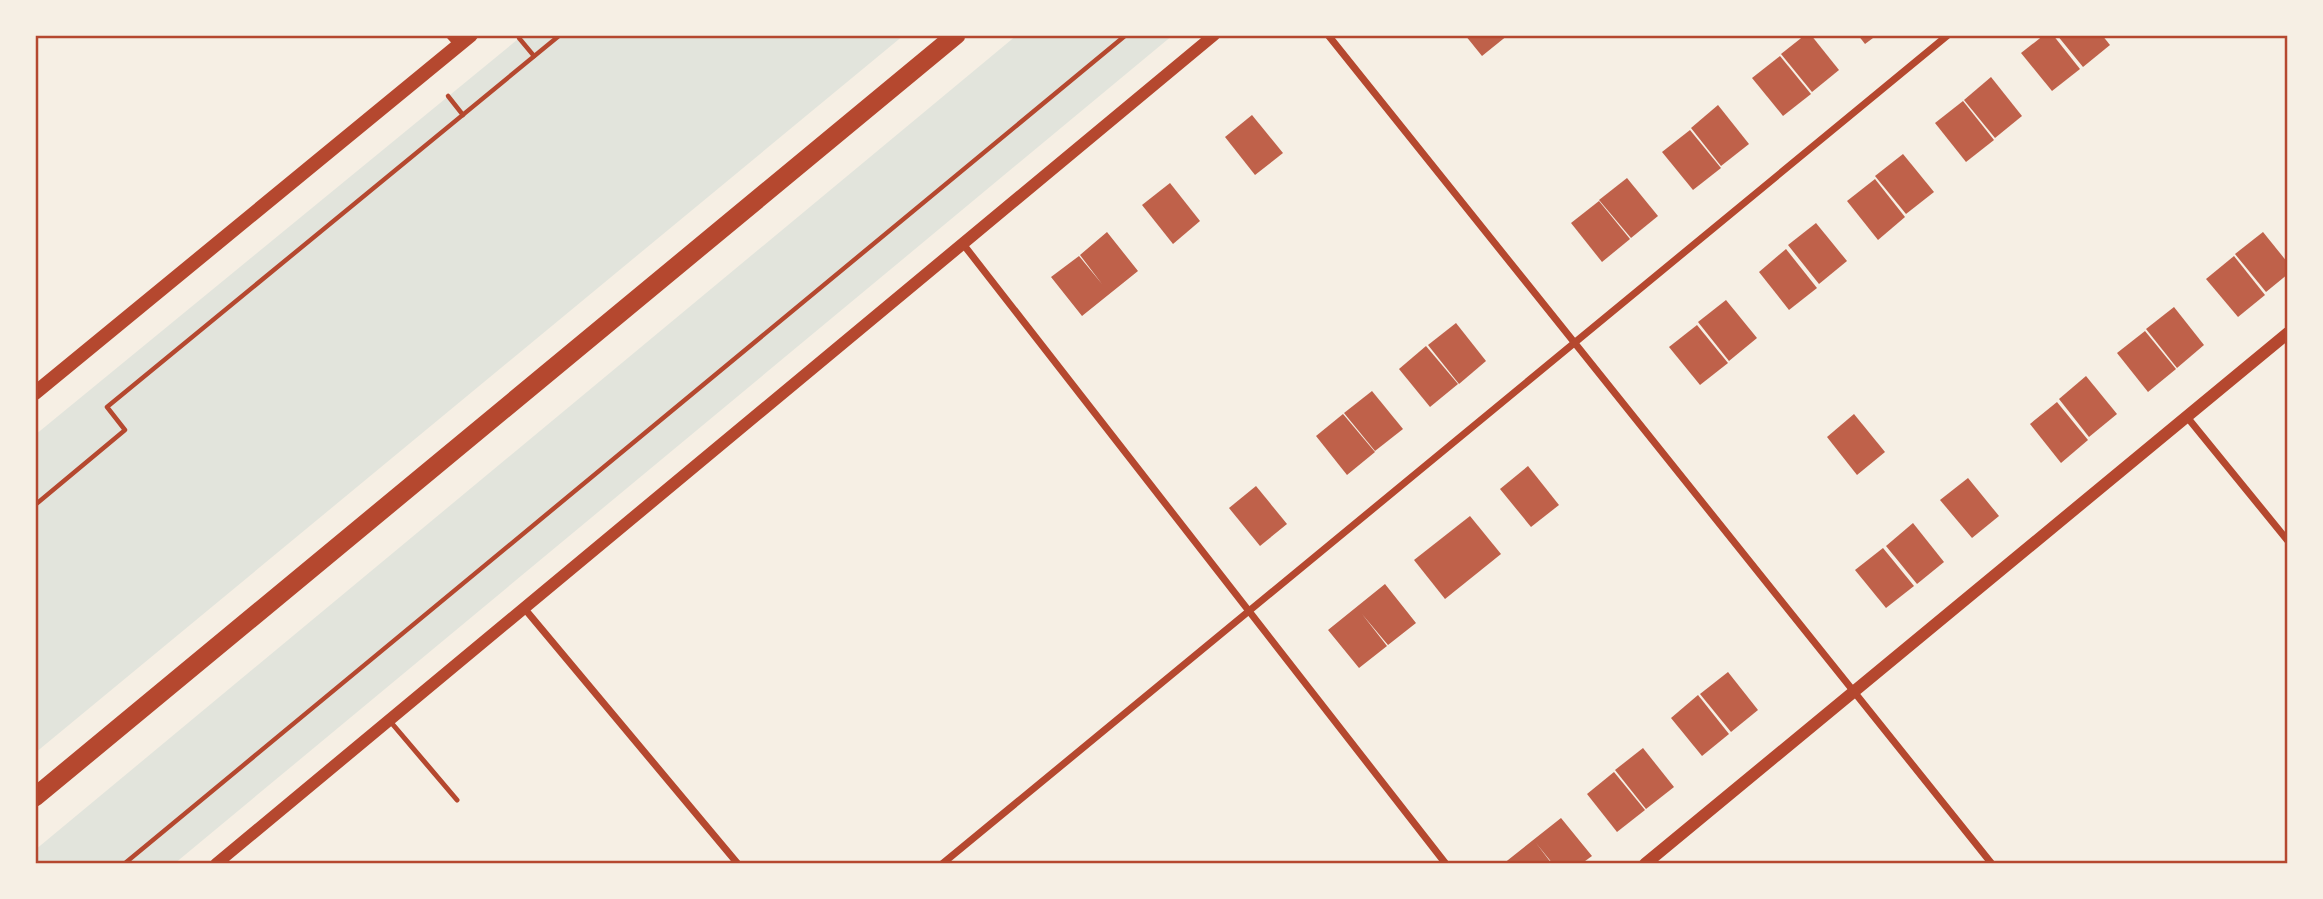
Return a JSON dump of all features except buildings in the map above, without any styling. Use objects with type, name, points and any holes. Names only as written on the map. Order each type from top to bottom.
[{"type":"highway","points":[[35,797],[956,35]]},
{"type":"main road","points":[[35,393],[454,40],[471,35]]},
{"type":"street","points":[[216,864],[1214,35]]},
{"type":"street","points":[[1328,35],[1992,864]]},
{"type":"street","points":[[942,864],[1948,35]]},
{"type":"street","points":[[963,244],[1446,864]]},
{"type":"street","points":[[1645,864],[2288,333]]},
{"type":"street","points":[[2187,417],[2288,541]]},
{"type":"street","points":[[524,608],[738,864]]},
{"type":"lane","points":[[389,720],[457,800]]},
{"type":"path","points":[[35,505],[125,430],[107,407],[560,35]]},
{"type":"path","points":[[124,864],[1126,35]]},
{"type":"path","points":[[520,38],[534,57]]},
{"type":"path","points":[[448,96],[463,115]]},
{"type":"shaded area","points":[[523,35],[904,35],[35,753],[35,435]]},
{"type":"shaded area","points":[[1017,35],[1173,35],[174,864],[35,864],[35,850]]}]
